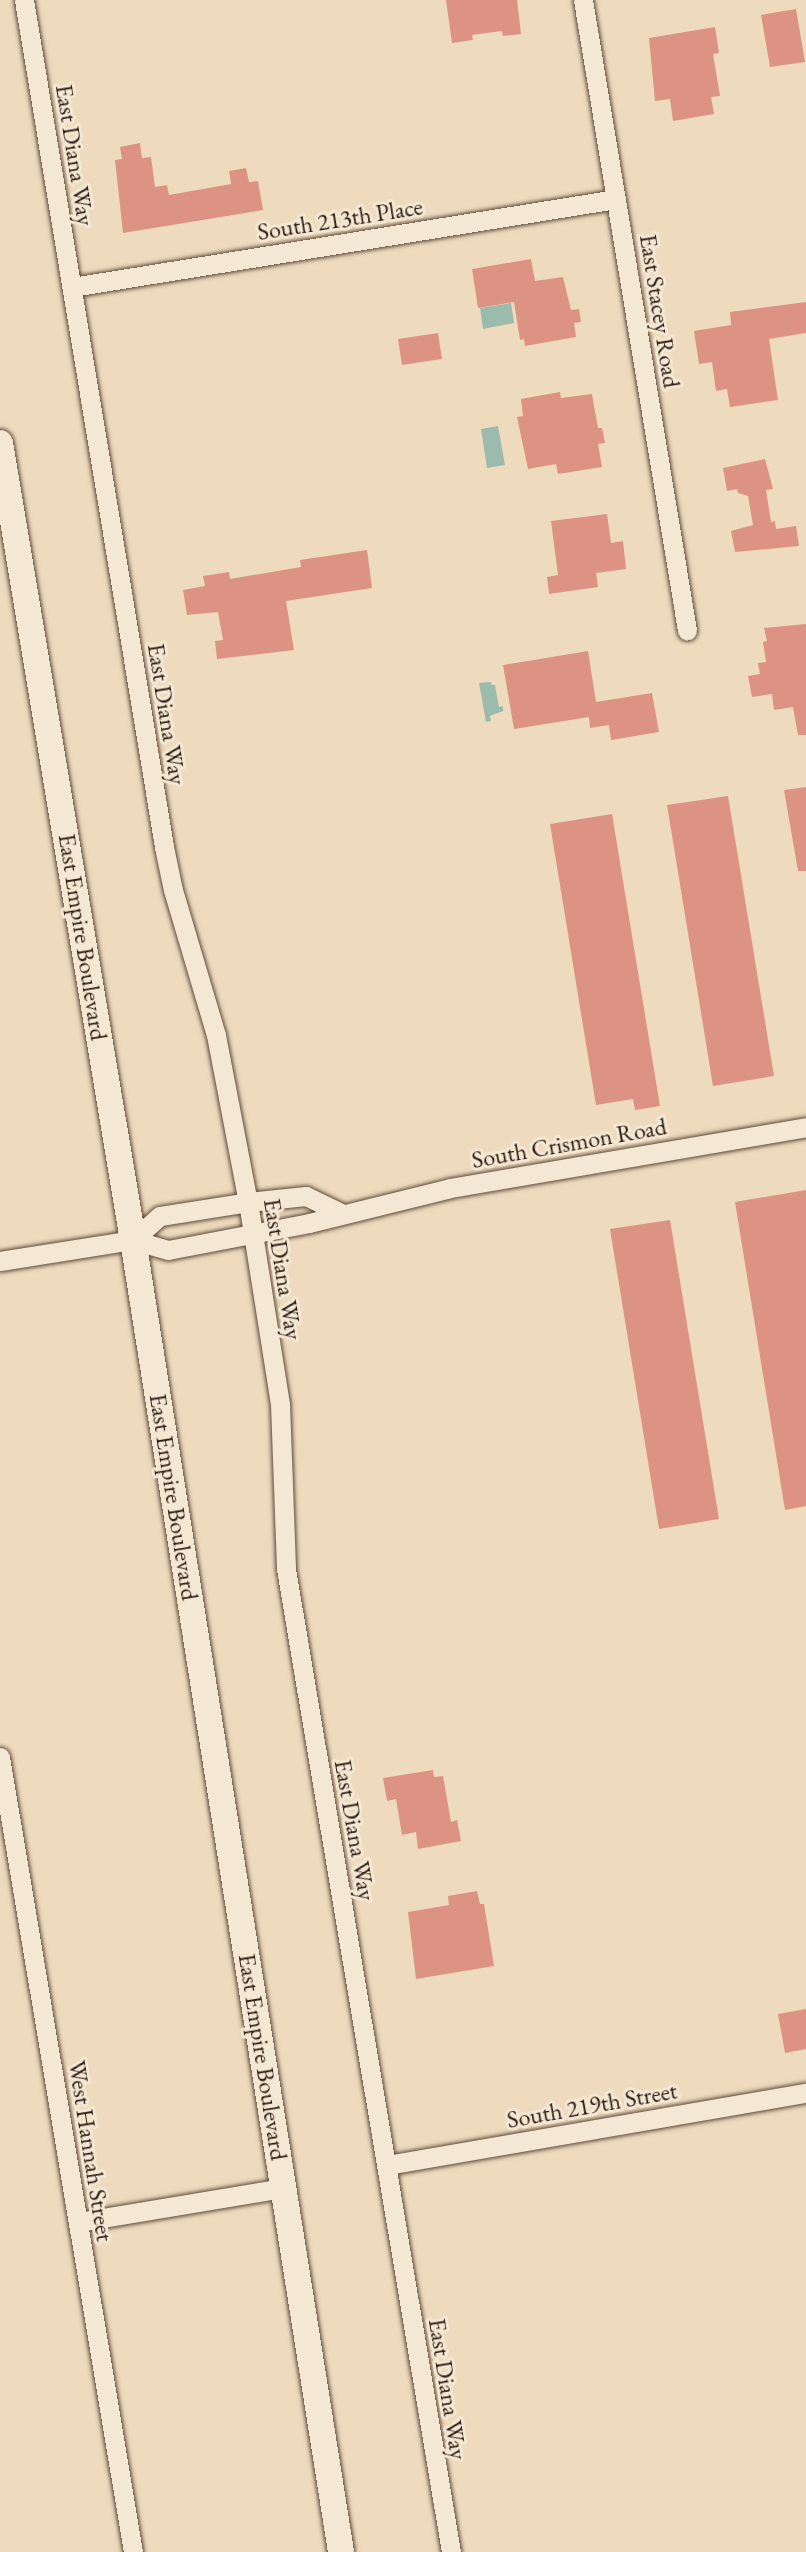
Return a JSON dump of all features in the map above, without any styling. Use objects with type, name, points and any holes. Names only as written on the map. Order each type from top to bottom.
[{"type":"street","name":"East Diana Way","points":[[24,0],[164,847],[173,890],[219,1047],[248,1202],[280,1404],[286,1569],[451,2552]]},
{"type":"street","name":"East Stacey Road","points":[[583,0],[687,630]]},
{"type":"street","name":"South 213th Place","points":[[72,287],[616,200]]},
{"type":"street","name":"East Empire Boulevard","points":[[0,443],[133,1240],[341,2552]]},
{"type":"street","name":"South Crismon Road","points":[[133,1240],[168,1250],[309,1223],[450,1188],[806,1127]]},
{"type":"street","points":[[0,1261],[133,1240],[160,1216],[248,1202],[306,1196],[341,1213]]},
{"type":"street","name":"West Hannah Street","points":[[0,1757],[133,2552]]},
{"type":"street","name":"South 219th Street","points":[[387,2165],[806,2093]]},
{"type":"street","points":[[78,2222],[283,2188]]},
{"type":"shaded area","points":[[511,303],[514,323],[483,329],[480,308]]},
{"type":"shaded area","points":[[498,426],[505,465],[487,468],[481,429]]},
{"type":"shaded area","points":[[491,682],[495,685],[499,707],[503,706],[503,711],[490,716],[491,721],[486,722],[479,683]]},
{"type":"building","points":[[446,0],[517,0],[521,34],[503,36],[502,31],[472,35],[473,40],[452,43]]},
{"type":"building","points":[[796,9],[805,62],[770,67],[761,15]]},
{"type":"building","points":[[715,27],[719,53],[713,54],[720,96],[711,97],[714,114],[673,121],[670,99],[655,101],[649,38]]},
{"type":"building","points":[[140,143],[142,158],[151,157],[155,187],[167,185],[169,195],[231,184],[229,171],[246,168],[249,182],[258,181],[263,210],[123,233],[115,160],[122,159],[120,147]]},
{"type":"building","points":[[531,259],[535,281],[563,277],[571,310],[579,309],[581,322],[574,323],[576,337],[525,346],[524,339],[520,340],[514,302],[478,308],[472,269]]},
{"type":"building","points":[[806,302],[806,333],[769,339],[778,400],[730,407],[727,389],[716,391],[712,362],[699,364],[694,331],[731,325],[730,312]]},
{"type":"building","points":[[438,333],[442,359],[402,365],[398,339]]},
{"type":"building","points":[[560,392],[561,398],[592,394],[598,428],[602,428],[605,443],[598,444],[602,467],[558,474],[556,464],[528,469],[517,417],[523,416],[521,399]]},
{"type":"building","points":[[765,459],[773,489],[766,490],[771,522],[775,521],[776,529],[796,526],[799,546],[735,552],[731,531],[753,525],[748,496],[738,493],[737,489],[727,491],[723,468]]},
{"type":"building","points":[[607,514],[611,543],[623,541],[626,569],[596,573],[598,587],[549,594],[547,577],[558,575],[551,521]]},
{"type":"building","points":[[367,550],[372,588],[286,601],[294,650],[217,659],[215,641],[223,640],[218,612],[187,615],[183,590],[205,586],[203,576],[229,572],[230,579],[301,567],[300,560]]},
{"type":"building","points":[[806,624],[806,735],[798,735],[793,707],[774,710],[772,694],[752,697],[748,676],[760,674],[758,663],[766,662],[763,642],[767,641],[764,628]]},
{"type":"building","points":[[588,651],[596,702],[652,693],[659,732],[611,740],[609,725],[590,728],[589,717],[514,729],[503,665]]},
{"type":"building","points":[[806,787],[806,871],[798,871],[784,790]]},
{"type":"building","points":[[728,796],[774,1076],[713,1086],[667,805]]},
{"type":"building","points":[[612,814],[660,1106],[635,1110],[633,1099],[596,1105],[550,824]]},
{"type":"building","points":[[806,1190],[806,1506],[785,1510],[735,1202]]},
{"type":"building","points":[[670,1220],[719,1519],[659,1529],[610,1229]]},
{"type":"building","points":[[433,1770],[434,1777],[443,1776],[451,1822],[457,1820],[461,1841],[418,1849],[416,1832],[402,1835],[396,1799],[387,1801],[383,1778]]},
{"type":"building","points":[[477,1891],[480,1904],[484,1904],[494,1966],[416,1979],[408,1912],[449,1905],[448,1896]]},
{"type":"building","points":[[806,2009],[806,2049],[785,2053],[778,2014]]}]
